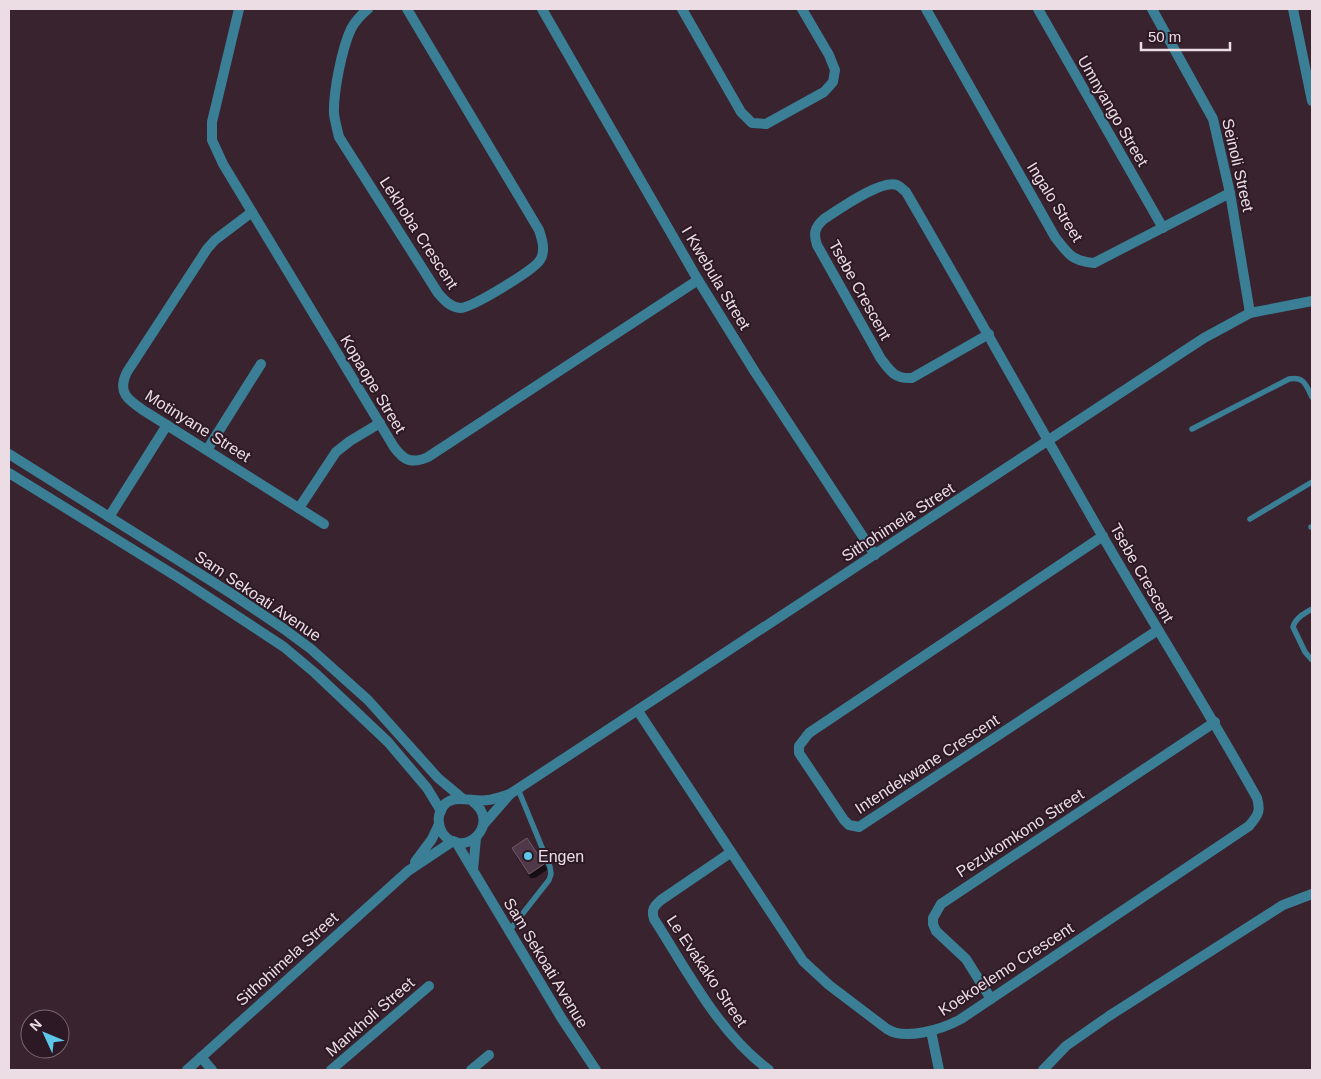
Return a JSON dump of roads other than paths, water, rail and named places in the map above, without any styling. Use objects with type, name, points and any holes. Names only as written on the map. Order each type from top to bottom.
[{"type":"street","name":"Kopaope Street","points":[[239,9],[212,122],[212,140],[223,164],[401,456],[415,462],[428,457],[698,280]]},
{"type":"street","name":"Lekhoba Crescent","points":[[368,9],[358,18],[351,29],[345,45],[334,115],[339,136],[438,293],[448,304],[460,308],[474,304],[533,268],[541,259],[542,239],[539,230],[407,9]]},
{"type":"street","name":"I Kwebula Street","points":[[542,9],[698,280],[874,555]]},
{"type":"street","points":[[682,9],[741,112],[752,123],[766,124],[824,92],[833,82],[835,70],[829,55],[802,9]]},
{"type":"street","name":"Ingalo Street","points":[[926,9],[1055,237],[1067,253],[1079,261],[1094,263],[1230,193]]},
{"type":"street","name":"Umnyango Street","points":[[1038,9],[1163,228]]},
{"type":"street","name":"Seinoli Street","points":[[1152,9],[1213,119],[1230,193],[1250,313]]},
{"type":"street","points":[[1293,9],[1312,101]]},
{"type":"street","name":"Tsebe Crescent","points":[[989,334],[912,378],[901,378],[891,372],[881,359],[817,245],[814,235],[816,226],[824,218],[877,188],[888,184],[898,185],[906,192],[989,334],[1103,536],[1215,722],[1257,798],[1260,807],[1257,816],[1249,826]]},
{"type":"street","name":"Motinyane Street","points":[[252,212],[206,249],[123,379],[124,392],[129,400],[324,524]]},
{"type":"street","name":"Sithohimela Street","points":[[467,799],[487,800],[514,791],[1204,338],[1250,313],[1312,301]]},
{"type":"street","points":[[208,450],[260,364]]},
{"type":"street","points":[[299,508],[336,452],[380,423]]},
{"type":"street","points":[[108,517],[167,425]]},
{"type":"street","name":"Sam Sekoati Avenue","points":[[9,454],[284,629],[311,649],[368,700],[438,778],[467,799]]},
{"type":"street","name":"Sam Sekoati Avenue","points":[[9,473],[186,583],[284,647],[315,673],[388,742],[427,788],[441,811]]},
{"type":"street","name":"Intendekwane Crescent","points":[[1103,536],[809,733],[799,746],[799,753],[844,820],[849,825],[859,827],[1158,630]]},
{"type":"street","name":"Koekoelemo Crescent","points":[[638,711],[795,950],[816,974],[892,1033],[902,1034],[931,1031],[953,1023],[1249,826]]},
{"type":"street","name":"Pezukomkono Street","points":[[991,999],[966,959],[936,931],[933,918],[941,904],[1215,722]]},
{"type":"street","name":"Sithohimela Street","points":[[484,824],[514,791]]},
{"type":"street","points":[[467,799],[482,810],[484,824],[481,832],[476,838],[466,842],[454,842],[442,832],[439,824],[441,811],[452,800],[467,799]]},
{"type":"street","name":"Sithohimela Street","points":[[408,871],[432,839],[439,824]]},
{"type":"street","points":[[473,870],[476,838]]},
{"type":"street","name":"Sithohimela Street","points":[[187,1070],[408,871],[454,842]]},
{"type":"street","name":"Sam Sekoati Avenue","points":[[454,842],[473,870],[562,1019],[596,1070]]},
{"type":"street","name":"Le Evakako Street","points":[[730,853],[661,900],[653,908],[653,915],[727,1030],[756,1060],[769,1070]]},
{"type":"street","points":[[1043,1070],[1066,1046],[1116,1011],[1283,904],[1312,894]]},
{"type":"street","name":"Mankholi Street","points":[[334,1070],[429,986]]},
{"type":"street","points":[[931,1031],[939,1070]]},
{"type":"street","points":[[471,1070],[489,1055]]},
{"type":"street","points":[[201,1057],[212,1070]]},
{"type":"lane","points":[[1192,429],[1289,379],[1297,378],[1301,380],[1312,397]]},
{"type":"lane","points":[[1250,519],[1312,482]]},
{"type":"lane","points":[[1312,609],[1302,615],[1294,623],[1293,627],[1305,652],[1312,660]]},
{"type":"lane","points":[[509,931],[549,880],[551,874],[550,867],[514,791]]},
{"type":"place","name":"Engen","points":[[528,856]]}]
